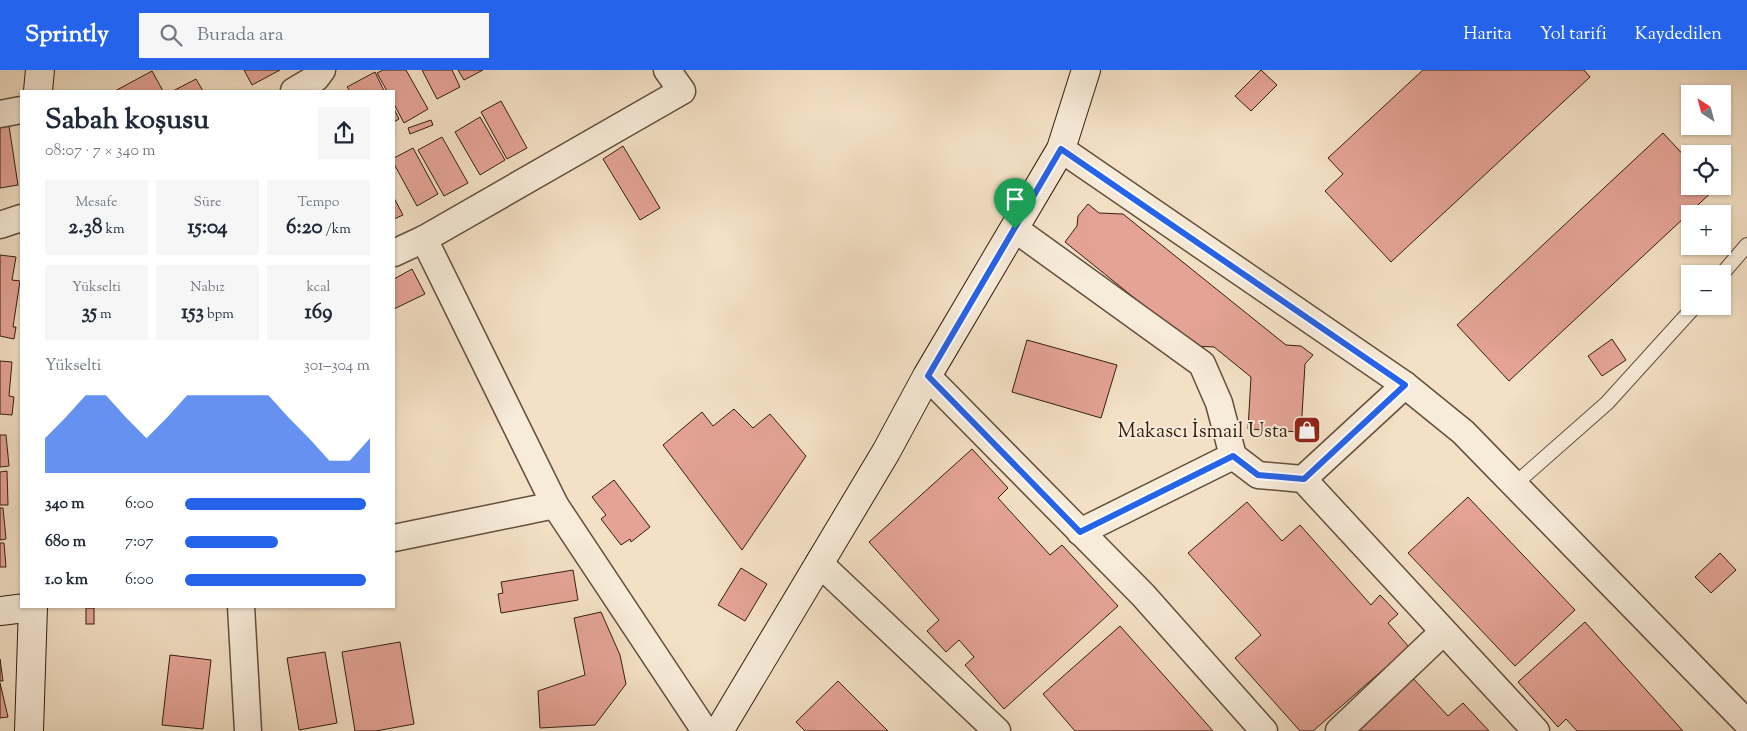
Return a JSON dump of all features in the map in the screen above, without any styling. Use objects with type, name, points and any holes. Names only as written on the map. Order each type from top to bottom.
[{"type":"street","points":[[38,90],[40,70]]},
{"type":"street","points":[[296,90],[316,78],[322,70]]},
{"type":"street","points":[[395,253],[424,239],[682,91],[667,70]]},
{"type":"street","points":[[719,731],[886,452],[928,376],[1061,149],[1086,70]]},
{"type":"street","points":[[0,114],[20,110]]},
{"type":"street","points":[[1061,149],[1405,385],[1463,432],[1747,723]]},
{"type":"street","points":[[0,225],[20,218]]},
{"type":"street","points":[[1015,229],[1202,364],[1218,403],[1233,456],[1258,475],[1304,479],[1536,731]]},
{"type":"street","points":[[424,239],[556,505],[705,731]]},
{"type":"street","points":[[928,376],[1143,594],[1264,731]]},
{"type":"street","points":[[1304,479],[1405,385]]},
{"type":"street","points":[[1080,532],[1233,456]]},
{"type":"street","points":[[395,538],[556,505]]},
{"type":"street","points":[[819,563],[991,729]]},
{"type":"street","points":[[0,611],[26,608]]},
{"type":"street","points":[[29,731],[35,608]]},
{"type":"street","points":[[241,608],[248,731]]},
{"type":"street","points":[[1339,731],[1443,632]]},
{"type":"lane","points":[[1730,265],[1747,245]]},
{"type":"lane","points":[[1515,484],[1607,403],[1687,315]]},
{"type":"building","points":[[244,70],[280,70],[252,85]]},
{"type":"building","points":[[383,70],[406,70],[428,109],[404,123],[395,106],[395,90],[386,90],[377,73]]},
{"type":"building","points":[[422,70],[452,70],[460,87],[437,99]]},
{"type":"building","points":[[458,70],[483,70],[464,80]]},
{"type":"building","points":[[1261,70],[1277,85],[1251,111],[1235,96]]},
{"type":"building","points":[[1423,70],[1584,70],[1590,77],[1391,262],[1325,191],[1343,174],[1328,158]]},
{"type":"building","points":[[152,71],[162,90],[117,90]]},
{"type":"building","points":[[375,72],[384,90],[349,90],[347,87]]},
{"type":"building","points":[[196,79],[202,90],[175,90]]},
{"type":"building","points":[[501,101],[527,148],[507,159],[481,112]]},
{"type":"building","points":[[395,111],[399,119],[395,121]]},
{"type":"building","points":[[480,117],[505,160],[480,175],[455,132]]},
{"type":"building","points":[[431,120],[433,125],[410,134],[408,128]]},
{"type":"building","points":[[9,126],[18,185],[0,188],[0,128]]},
{"type":"building","points":[[1663,133],[1681,152],[1681,195],[1709,195],[1698,205],[1681,205],[1681,221],[1509,381],[1457,325]]},
{"type":"building","points":[[442,137],[468,183],[444,196],[418,150]]},
{"type":"building","points":[[623,146],[660,208],[640,220],[603,159]]},
{"type":"building","points":[[413,148],[438,194],[417,206],[395,166],[395,157]]},
{"type":"building","points":[[395,200],[403,215],[395,219]]},
{"type":"building","points":[[1088,204],[1099,213],[1123,214],[1286,345],[1301,346],[1313,355],[1305,364],[1301,432],[1248,429],[1251,377],[1214,347],[1194,346],[1065,242],[1077,226],[1078,216]]},
{"type":"building","points":[[0,255],[16,257],[12,280],[20,281],[13,327],[16,327],[14,339],[0,336]]},
{"type":"building","points":[[412,269],[425,294],[395,309],[395,278]]},
{"type":"building","points":[[1612,339],[1626,360],[1602,376],[1588,356]]},
{"type":"building","points":[[1027,340],[1117,365],[1101,418],[1012,392]]},
{"type":"building","points":[[0,361],[12,362],[9,396],[14,397],[12,415],[0,414]]},
{"type":"building","points":[[734,409],[753,428],[770,414],[806,456],[742,550],[663,445],[702,412],[713,426]]},
{"type":"building","points":[[0,435],[6,435],[9,466],[0,467]]},
{"type":"building","points":[[972,449],[1008,488],[998,498],[1050,555],[1062,545],[1118,606],[1004,709],[965,665],[974,657],[959,640],[946,652],[927,631],[939,620],[869,542]]},
{"type":"building","points":[[7,471],[8,505],[0,505],[0,472]]},
{"type":"building","points":[[614,480],[650,527],[631,542],[630,539],[621,545],[601,519],[606,515],[592,497]]},
{"type":"building","points":[[1468,497],[1575,610],[1515,666],[1408,553]]},
{"type":"building","points":[[1247,502],[1282,541],[1300,525],[1371,605],[1380,595],[1398,614],[1388,623],[1409,647],[1313,731],[1300,731],[1235,658],[1261,635],[1188,553]]},
{"type":"building","points":[[0,508],[3,508],[6,539],[0,540]]},
{"type":"building","points":[[0,543],[4,543],[6,567],[0,567]]},
{"type":"building","points":[[1720,553],[1736,570],[1711,593],[1695,577]]},
{"type":"building","points":[[741,568],[767,584],[745,621],[718,605]]},
{"type":"building","points":[[573,570],[578,600],[501,613],[498,594],[503,593],[501,582]]},
{"type":"building","points":[[86,608],[94,608],[94,624],[86,624]]},
{"type":"building","points":[[601,612],[620,655],[626,684],[595,725],[540,728],[538,691],[585,675],[574,618]]},
{"type":"building","points":[[1585,622],[1683,731],[1577,731],[1566,719],[1558,727],[1518,682]]},
{"type":"building","points":[[1120,626],[1213,731],[1075,731],[1043,694]]},
{"type":"building","points":[[400,642],[414,724],[376,731],[355,731],[342,652]]},
{"type":"building","points":[[325,652],[337,723],[299,730],[287,658]]},
{"type":"building","points":[[170,655],[211,660],[203,729],[162,725]]},
{"type":"building","points":[[0,659],[3,681],[0,681]]},
{"type":"building","points":[[1411,676],[1448,716],[1463,703],[1489,731],[1351,731]]},
{"type":"building","points":[[838,681],[888,731],[805,731],[796,722]]},
{"type":"building","points":[[0,683],[8,717],[0,718]]},
{"type":"place","name":"Makascı İsmail Usta","points":[[1307,430]]},
{"type":"route","points":[[1061,149],[1405,385],[1304,479],[1258,475],[1233,456],[1080,532],[928,376],[1015,229],[1061,149]]}]
